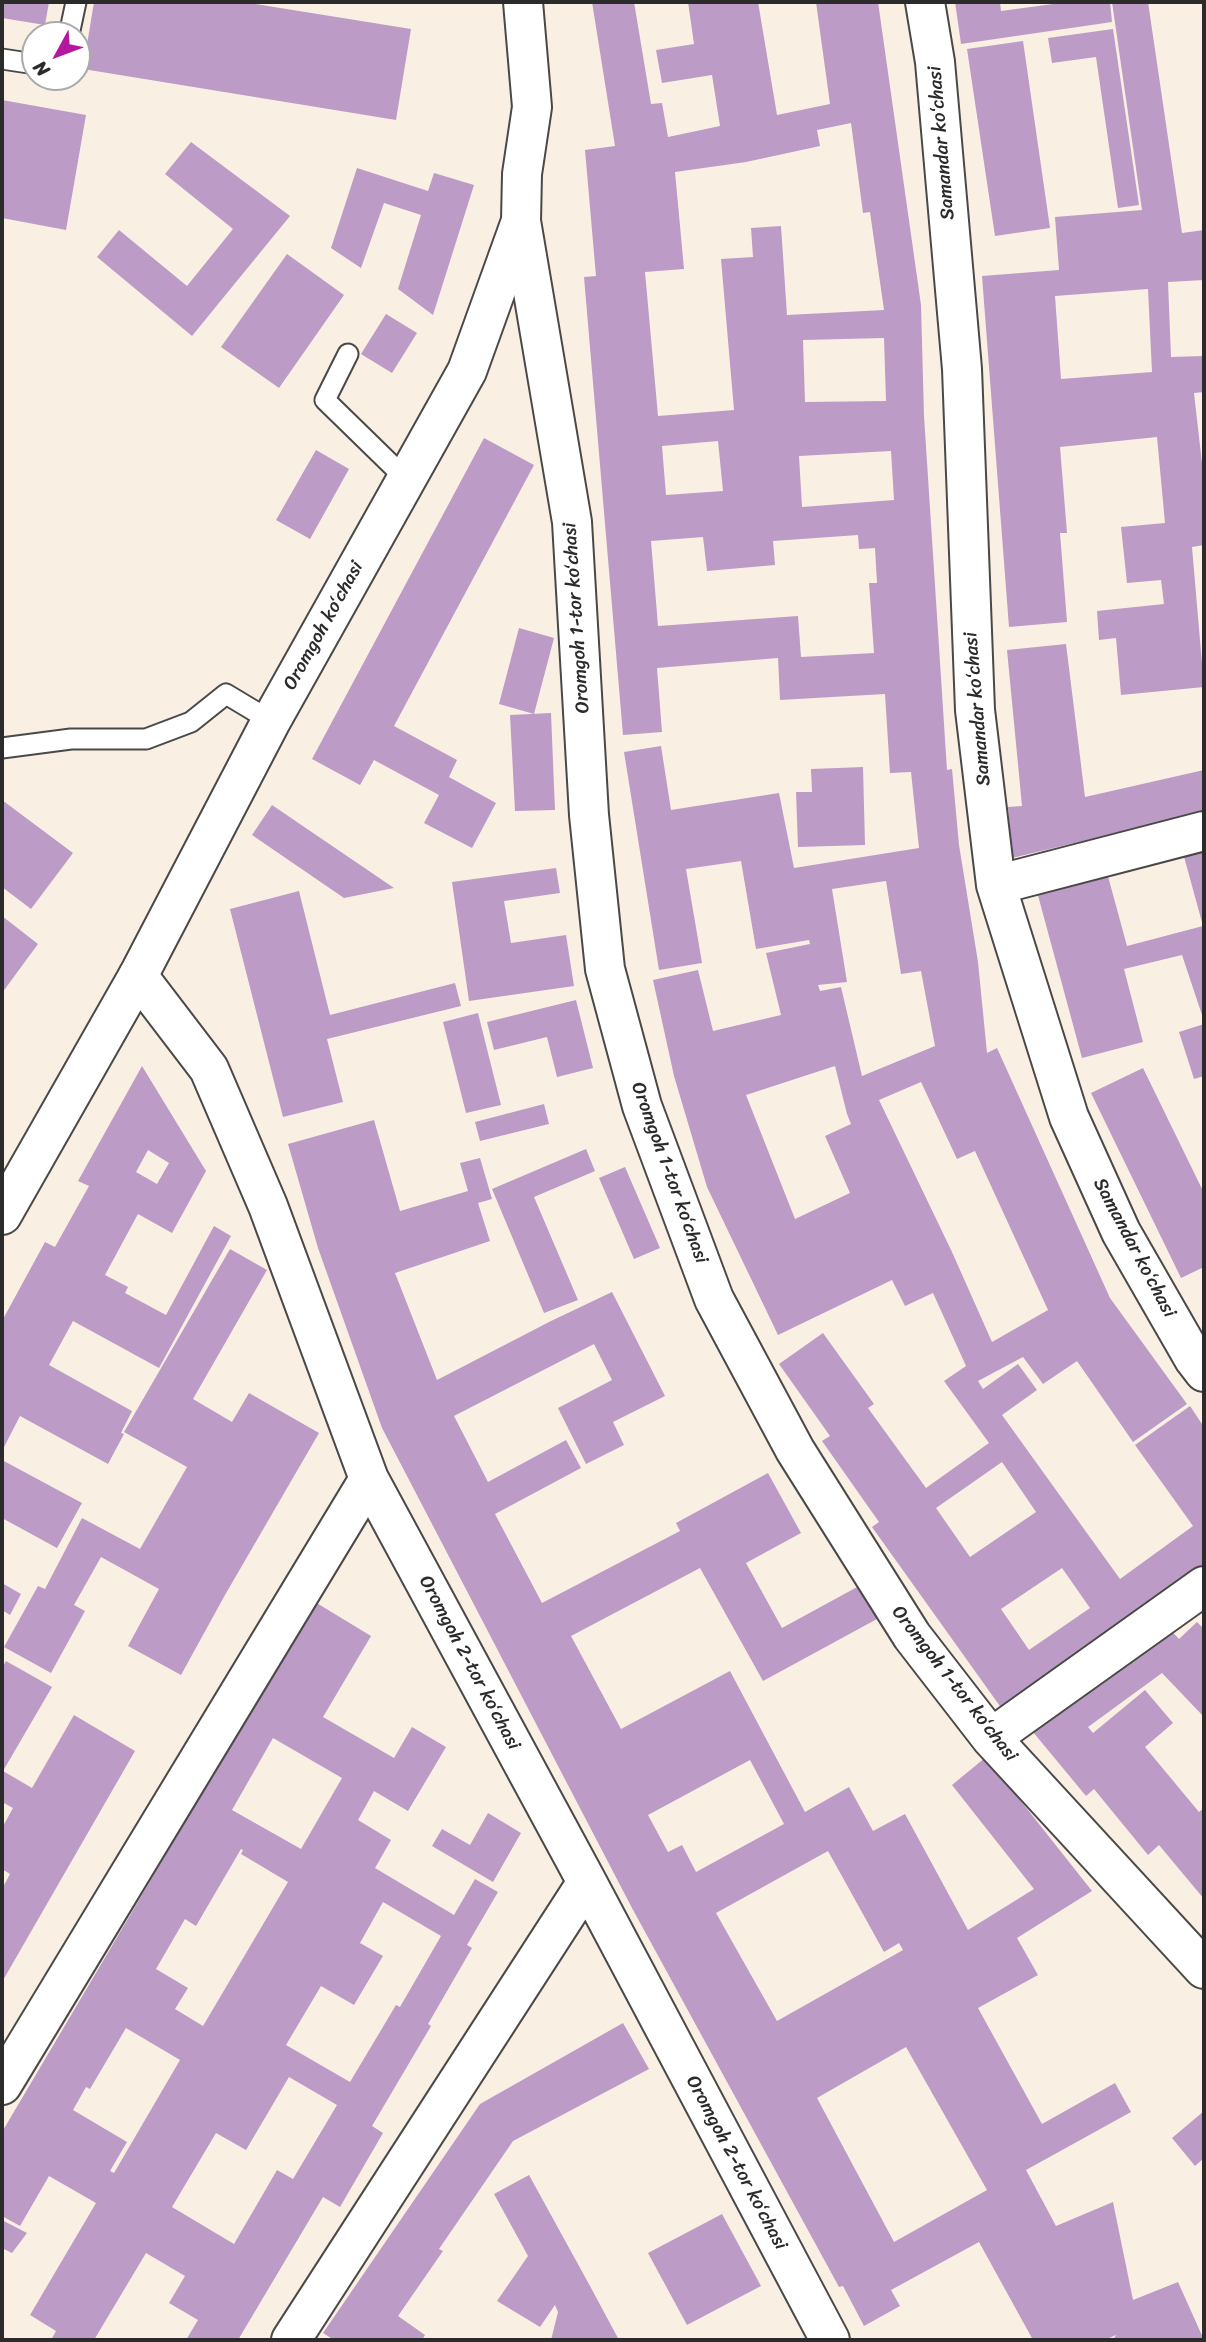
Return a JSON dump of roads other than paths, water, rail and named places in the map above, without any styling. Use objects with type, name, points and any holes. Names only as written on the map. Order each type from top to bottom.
[{"type":"street","name":"Oromgoh koʻchasi","points":[[2,1215],[138,976],[271,721],[467,371],[522,221],[522,174],[531,107],[523,2]]},
{"type":"street","name":"Samandar ko‘chasi","points":[[925,2],[935,62],[962,369],[975,710],[996,884],[1069,1117],[1121,1232],[1204,1372]]},
{"type":"street","name":"Oromgoh 1-tor koʻchasi","points":[[522,221],[572,522],[589,815],[605,969],[642,1106],[714,1299],[795,1450],[912,1636],[991,1738],[1204,1969]]},
{"type":"street","points":[[996,884],[1204,831]]},
{"type":"street","name":"Oromgoh 2-tor koʻchasi","points":[[138,976],[209,1069],[268,1206],[369,1479],[830,2340]]},
{"type":"street","points":[[2,2085],[369,1479]]},
{"type":"street","points":[[991,1738],[1204,1586]]},
{"type":"street","points":[[291,2340],[587,1882]]},
{"type":"lane","points":[[72,21],[76,2]]},
{"type":"lane","points":[[2,59],[21,62]]},
{"type":"lane","points":[[348,354],[325,400],[406,479]]},
{"type":"lane","points":[[2,748],[71,740],[146,739],[191,722],[226,694],[271,721]]}]
